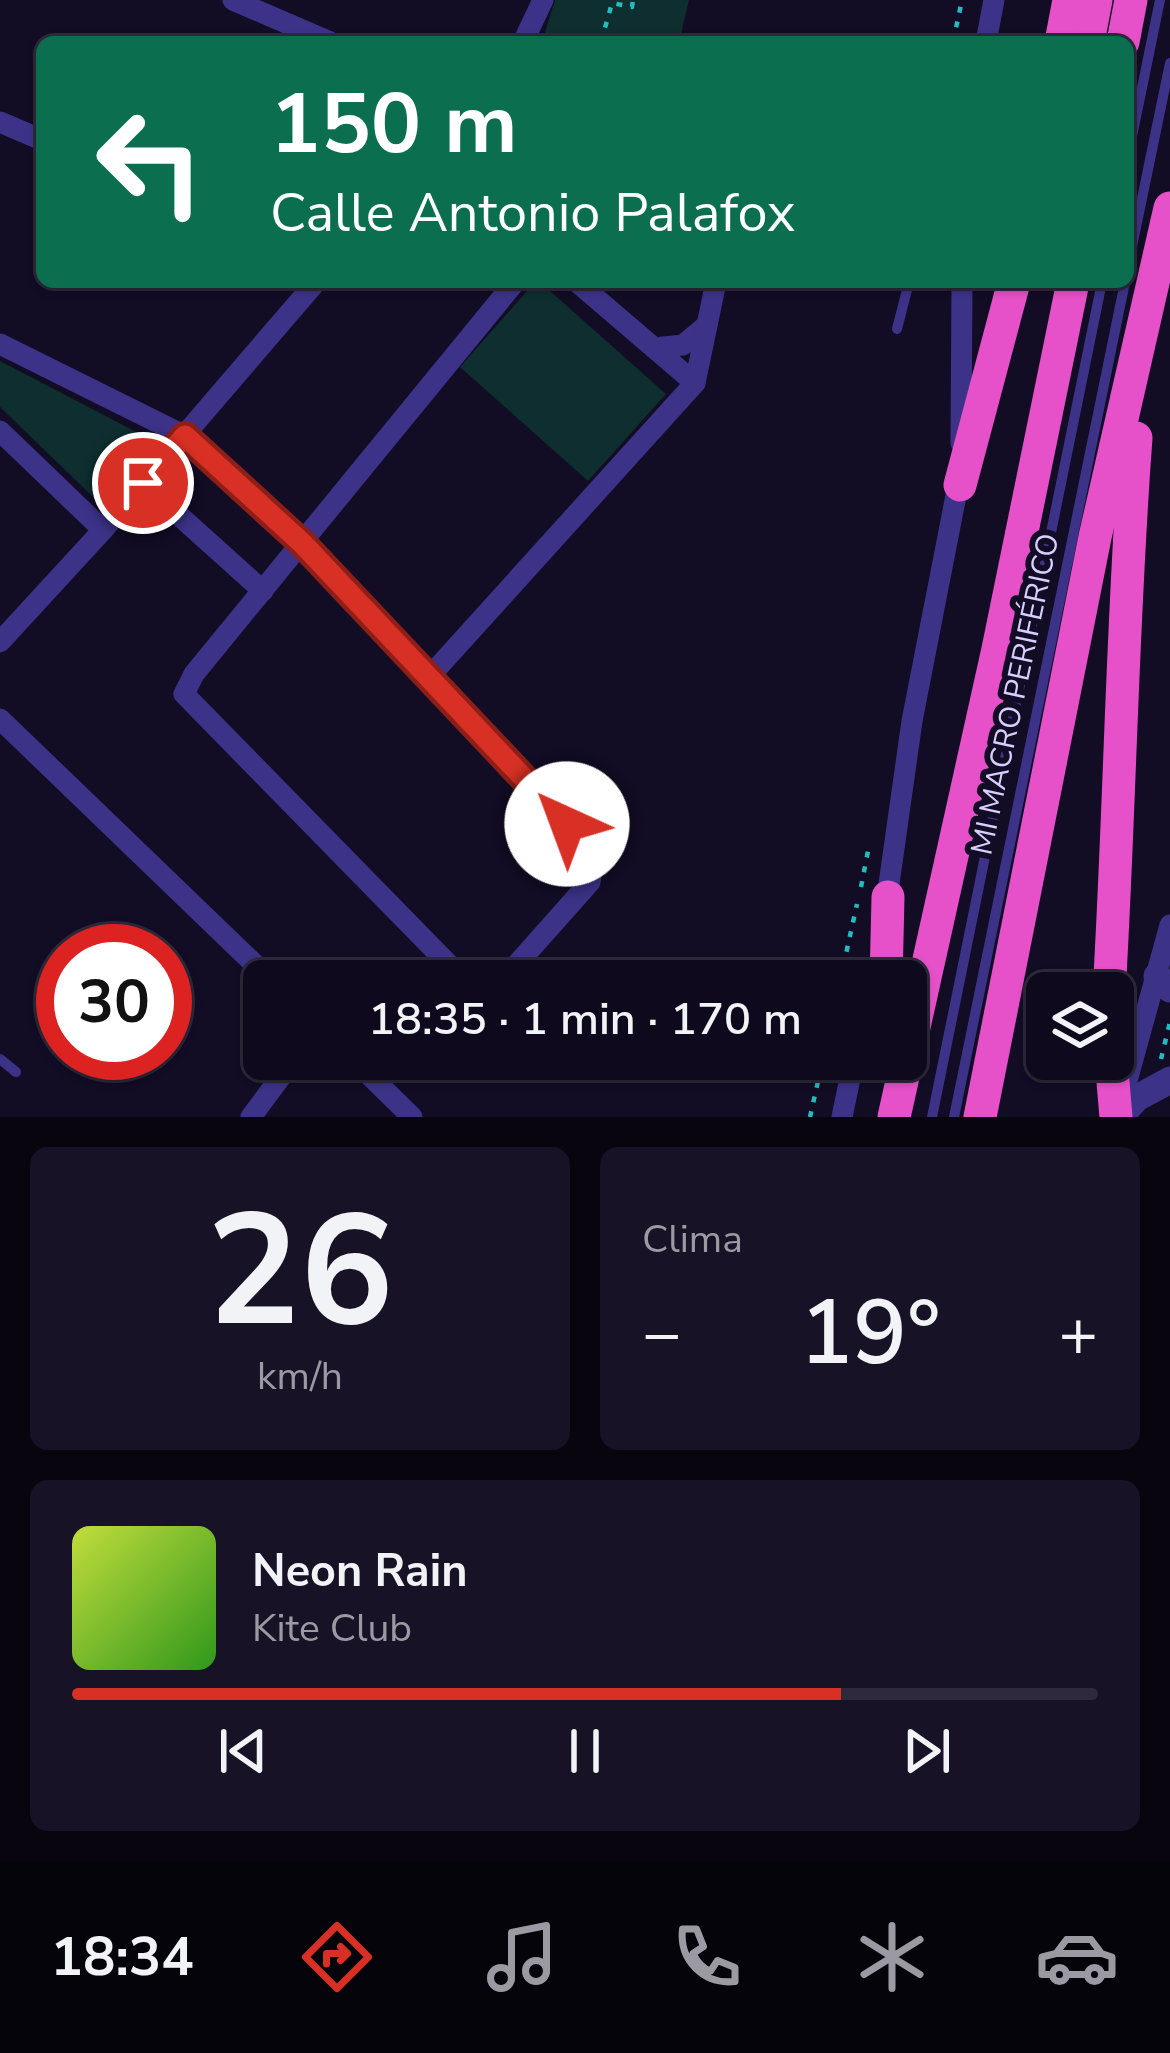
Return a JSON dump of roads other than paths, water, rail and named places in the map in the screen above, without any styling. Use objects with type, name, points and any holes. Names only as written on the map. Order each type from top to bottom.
[{"type":"highway","points":[[1061,36],[1070,0]]},
{"type":"highway","points":[[1089,36],[1096,0]]},
{"type":"highway","points":[[1124,36],[1131,0]]},
{"type":"highway","points":[[980,1117],[1095,537],[1170,208]]},
{"type":"highway","points":[[960,485],[1012,288]]},
{"type":"highway","points":[[894,1117],[1072,288]]},
{"type":"highway","points":[[1110,972],[1122,770],[1127,555],[1144,334]]},
{"type":"highway","points":[[886,960],[888,897]]},
{"type":"highway","points":[[884,1117],[885,1080]]},
{"type":"highway","points":[[1113,1080],[1117,1117]]},
{"type":"street","points":[[233,0],[316,36]]},
{"type":"street","points":[[526,36],[544,0]]},
{"type":"street","points":[[987,36],[994,0]]},
{"type":"street","points":[[0,122],[36,137]]},
{"type":"street","points":[[0,642],[311,288]]},
{"type":"street","points":[[444,960],[184,694],[194,674],[510,288]]},
{"type":"street","points":[[584,288],[695,383]]},
{"type":"street","points":[[430,676],[695,383],[715,288]]},
{"type":"street","points":[[874,960],[912,721],[960,485],[962,288]]},
{"type":"street","points":[[654,348],[683,345],[707,326]]},
{"type":"street","points":[[0,344],[185,436],[302,543],[595,853],[590,882],[521,960]]},
{"type":"street","points":[[0,431],[103,530]]},
{"type":"street","points":[[143,483],[263,591]]},
{"type":"street","points":[[0,719],[250,960]]},
{"type":"street","points":[[1117,1117],[1163,982],[1170,925]]},
{"type":"street","points":[[251,1117],[278,1080]]},
{"type":"street","points":[[374,1080],[412,1117]]},
{"type":"street","points":[[842,1117],[850,1080]]},
{"type":"street","points":[[1117,1117],[1170,1080]]},
{"type":"lane","points":[[1134,127],[1160,0]]},
{"type":"lane","points":[[1134,237],[1170,63]]},
{"type":"lane","points":[[897,328],[907,288]]},
{"type":"lane","name":"MI MACRO PERIFÉRICO","points":[[932,1117],[1101,288]]},
{"type":"lane","name":"MI MACRO PERIFÉRICO","points":[[954,1117],[1124,288]]},
{"type":"lane","points":[[0,1059],[16,1072]]}]
